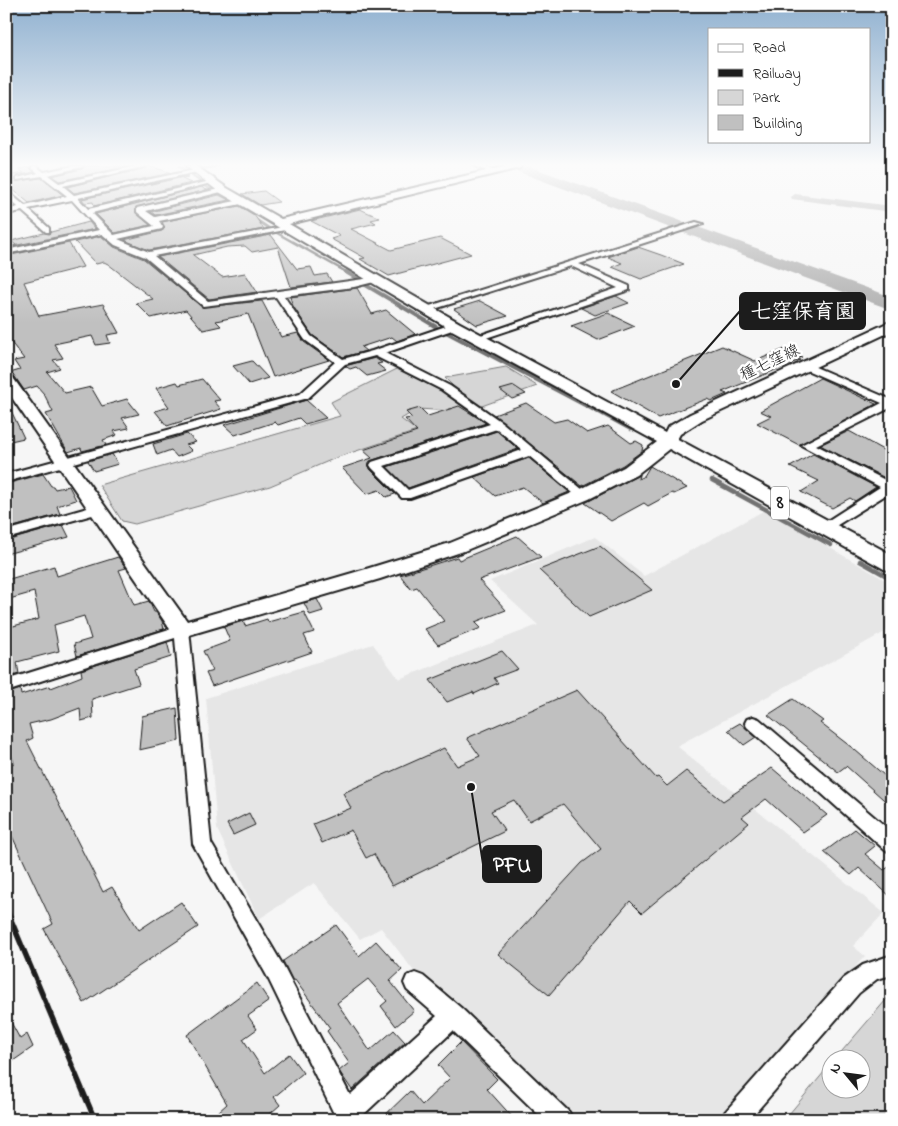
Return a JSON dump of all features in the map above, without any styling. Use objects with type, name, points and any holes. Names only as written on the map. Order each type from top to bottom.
[{"type":"main road","name":"8","points":[[668,440],[892,564]]},
{"type":"street","points":[[35,219],[46,230]]},
{"type":"street","points":[[93,219],[104,232],[118,243],[148,255],[206,304],[354,284],[375,279]]},
{"type":"street","points":[[112,238],[160,227],[154,220],[161,219]]},
{"type":"street","points":[[271,219],[454,326],[668,440]]},
{"type":"street","points":[[148,255],[308,219]]},
{"type":"street","points":[[425,309],[699,224]]},
{"type":"street","points":[[6,252],[104,232]]},
{"type":"street","points":[[477,338],[626,288],[573,264]]},
{"type":"street","points":[[278,294],[308,338],[341,362]]},
{"type":"street","points":[[6,478],[304,396],[341,362],[376,353],[454,326]]},
{"type":"street","name":"種七窪線","points":[[182,630],[373,574],[457,547],[583,495],[630,471],[668,440],[674,431],[696,417],[892,326]]},
{"type":"street","points":[[376,353],[446,388],[499,425],[583,495]]},
{"type":"street","points":[[806,366],[891,404]]},
{"type":"street","points":[[6,378],[182,630],[200,799],[202,844],[274,969],[349,1117],[453,1016]]},
{"type":"street","points":[[890,486],[807,446],[891,404]]},
{"type":"street","points":[[499,425],[376,465],[406,495],[531,451]]},
{"type":"street","points":[[826,528],[890,486]]},
{"type":"street","points":[[6,535],[98,509]]},
{"type":"street","points":[[6,686],[182,630]]},
{"type":"street","points":[[752,723],[892,844]]},
{"type":"street","points":[[733,1120],[851,986],[865,973],[881,966],[892,965]]},
{"type":"street","points":[[415,983],[453,1016],[560,1120]]},
{"type":"shaded area","points":[[765,510],[892,584],[892,628],[677,746],[884,913],[853,946],[865,956],[718,1120],[570,1120],[413,970],[381,928],[360,939],[314,883],[259,919],[217,829],[206,698],[373,644],[399,679],[538,625],[490,581],[595,537],[644,576]]},
{"type":"green space","points":[[506,367],[537,386],[479,407],[451,411],[418,409],[401,419],[417,431],[338,457],[270,486],[135,524],[122,521],[99,485],[340,416],[331,402],[397,369],[444,392],[455,388],[445,378]]},
{"type":"green space","points":[[892,993],[892,1120],[784,1120],[820,1077],[820,1098],[870,1098],[870,1048],[845,1048]]},
{"type":"building","points":[[101,219],[142,219],[150,225],[115,233]]},
{"type":"building","points":[[179,219],[257,219],[264,229],[149,250],[124,240],[162,231],[165,228],[162,222]]},
{"type":"building","points":[[321,219],[378,219],[371,220],[376,223],[351,229],[391,250],[440,238],[471,254],[389,276],[360,259],[365,258],[331,239],[340,236],[311,221]]},
{"type":"building","points":[[89,222],[95,229],[8,247],[16,245],[11,241],[44,233],[49,234]]},
{"type":"building","points":[[271,235],[297,269],[311,267],[315,276],[327,274],[332,282],[291,287],[278,247],[252,252],[245,246],[227,247],[193,255],[222,277],[245,273],[257,292],[209,299],[158,257]]},
{"type":"building","points":[[101,236],[114,247],[144,259],[202,307],[262,301],[281,337],[298,333],[304,342],[329,360],[273,377],[248,314],[216,321],[221,326],[203,330],[186,310],[151,318],[136,303],[153,299],[108,264],[104,262],[96,264],[75,242]]},
{"type":"building","points":[[69,243],[83,267],[24,282],[39,316],[103,304],[119,333],[107,335],[110,343],[96,345],[92,336],[54,344],[63,358],[53,360],[60,368],[47,372],[65,393],[91,387],[102,406],[127,399],[139,414],[122,418],[129,428],[114,431],[117,435],[103,440],[106,445],[82,451],[81,448],[68,452],[46,414],[53,412],[44,394],[37,386],[24,390],[13,374],[10,373],[20,370],[14,361],[24,359],[6,336],[6,256]]},
{"type":"building","points":[[638,247],[684,264],[641,279],[612,267],[622,263],[608,257]]},
{"type":"building","points":[[357,288],[372,314],[386,310],[415,334],[397,341],[392,337],[361,347],[366,351],[343,357],[312,335],[293,306],[290,297]]},
{"type":"building","points":[[616,296],[629,303],[595,315],[581,308]]},
{"type":"building","points":[[480,301],[508,316],[477,325],[454,309]]},
{"type":"building","points":[[608,313],[635,326],[598,340],[571,326]]},
{"type":"building","points":[[722,346],[755,361],[785,349],[802,357],[796,359],[800,360],[722,392],[727,394],[711,401],[707,399],[658,418],[611,391]]},
{"type":"building","points":[[375,358],[382,363],[377,364],[386,371],[367,376],[356,367],[350,369],[345,366]]},
{"type":"building","points":[[252,361],[268,378],[249,384],[233,366]]},
{"type":"building","points":[[820,378],[876,404],[799,445],[757,423],[771,416],[760,411]]},
{"type":"building","points":[[202,379],[220,400],[214,401],[221,409],[167,426],[155,411],[169,407],[156,388],[177,382],[179,385]]},
{"type":"building","points":[[514,386],[526,394],[512,399],[500,390]]},
{"type":"building","points":[[6,400],[24,438],[6,442]]},
{"type":"building","points":[[306,400],[326,418],[305,424],[299,418],[278,425],[275,422],[235,435],[224,425]]},
{"type":"building","points":[[526,403],[554,422],[567,419],[587,433],[608,426],[631,443],[636,441],[643,445],[642,451],[623,465],[582,486],[494,415]]},
{"type":"building","points":[[459,406],[486,423],[370,461],[368,464],[370,469],[395,494],[386,497],[379,490],[367,494],[342,468],[372,458],[363,450],[417,432],[405,419],[412,418],[406,412],[420,408],[428,416]]},
{"type":"building","points":[[497,431],[518,449],[408,488],[387,467]]},
{"type":"building","points":[[849,431],[892,455],[892,479],[889,480],[820,445]]},
{"type":"building","points":[[187,434],[196,442],[186,445],[192,451],[177,457],[171,450],[157,455],[153,444]]},
{"type":"building","points":[[112,454],[118,464],[94,471],[88,461]]},
{"type":"building","points":[[813,454],[876,487],[855,501],[850,498],[832,508],[801,492],[819,481],[790,467]]},
{"type":"building","points":[[529,458],[569,492],[543,503],[523,487],[495,496],[474,477]]},
{"type":"building","points":[[650,466],[687,488],[674,494],[672,493],[648,506],[644,503],[611,521],[585,503],[639,475],[638,479],[644,476]]},
{"type":"building","points":[[43,474],[55,489],[69,486],[76,500],[57,506],[60,514],[6,529],[6,484]]},
{"type":"building","points":[[63,525],[69,537],[6,554],[6,541]]},
{"type":"building","points":[[517,536],[541,557],[479,580],[506,610],[475,622],[481,628],[438,645],[425,629],[444,621],[417,587],[411,589],[400,575],[457,557],[459,560]]},
{"type":"building","points":[[600,546],[652,590],[589,617],[539,570]]},
{"type":"building","points":[[118,557],[126,568],[119,570],[134,605],[149,601],[154,612],[162,621],[164,629],[77,656],[74,644],[91,639],[84,616],[54,625],[59,651],[17,662],[19,674],[6,678],[6,628],[39,619],[34,592],[6,600],[6,580],[54,566],[57,576]]},
{"type":"building","points":[[317,599],[323,611],[310,615],[304,603]]},
{"type":"building","points":[[304,612],[314,632],[304,635],[312,652],[212,686],[206,673],[213,671],[203,651],[230,641],[224,627],[243,621],[245,626],[267,619],[268,622]]},
{"type":"building","points":[[167,642],[171,657],[134,669],[139,684],[92,699],[93,718],[81,721],[80,708],[51,719],[29,724],[33,738],[27,741],[103,892],[112,887],[139,930],[181,902],[198,927],[84,1003],[44,929],[53,924],[6,823],[6,766],[14,763],[6,737],[6,694],[20,689],[21,695],[50,686],[51,688],[82,676],[81,670]]},
{"type":"building","points":[[502,651],[518,669],[494,678],[498,683],[474,694],[473,692],[447,702],[430,680]]},
{"type":"building","points":[[577,690],[656,778],[658,777],[667,786],[686,771],[723,801],[772,768],[827,815],[803,832],[766,799],[742,817],[749,823],[642,913],[630,901],[549,995],[498,954],[582,863],[601,849],[563,804],[529,821],[514,800],[491,811],[505,831],[392,886],[374,854],[366,858],[351,830],[322,843],[313,824],[351,808],[343,793],[444,748],[457,766],[480,756],[467,738]]},
{"type":"building","points":[[793,699],[823,721],[820,723],[892,782],[892,807],[846,766],[838,772],[768,715]]},
{"type":"building","points":[[177,708],[179,741],[139,750],[142,716]]},
{"type":"building","points":[[740,723],[756,737],[744,745],[728,730]]},
{"type":"building","points":[[249,813],[255,825],[233,835],[227,824]]},
{"type":"building","points":[[855,829],[875,846],[865,854],[884,870],[892,865],[892,898],[859,868],[851,875],[824,852]]},
{"type":"building","points":[[336,925],[359,956],[376,941],[402,970],[390,981],[414,1011],[396,1026],[381,1006],[387,1001],[368,979],[337,1003],[370,1051],[394,1030],[405,1042],[352,1090],[339,1071],[349,1063],[327,1031],[330,1028],[295,980],[293,981],[283,961]]},
{"type":"building","points":[[257,983],[269,1001],[248,1016],[257,1029],[243,1039],[265,1073],[289,1054],[303,1073],[274,1097],[280,1105],[263,1120],[209,1120],[227,1104],[187,1035]]},
{"type":"building","points":[[6,1013],[20,1039],[27,1034],[33,1047],[13,1061],[6,1048]]},
{"type":"building","points":[[461,1042],[497,1079],[487,1089],[515,1120],[380,1120],[410,1091],[422,1105],[450,1078],[438,1065]]},
{"type":"waterway","points":[[255,219],[270,229]]},
{"type":"waterway","points":[[659,219],[892,304]]},
{"type":"waterway","points":[[277,233],[348,273]]},
{"type":"waterway","points":[[346,272],[361,281]]},
{"type":"waterway","points":[[364,284],[438,328]]},
{"type":"waterway","points":[[446,332],[598,412]]},
{"type":"waterway","points":[[596,410],[631,429]]},
{"type":"waterway","points":[[712,480],[831,545]]},
{"type":"waterway","points":[[860,561],[892,579]]},
{"type":"railway","points":[[6,908],[95,1120]]},
{"type":"place","name":"七窪保育園","points":[[676,384]]},
{"type":"place","name":"PFU","points":[[471,787]]}]
